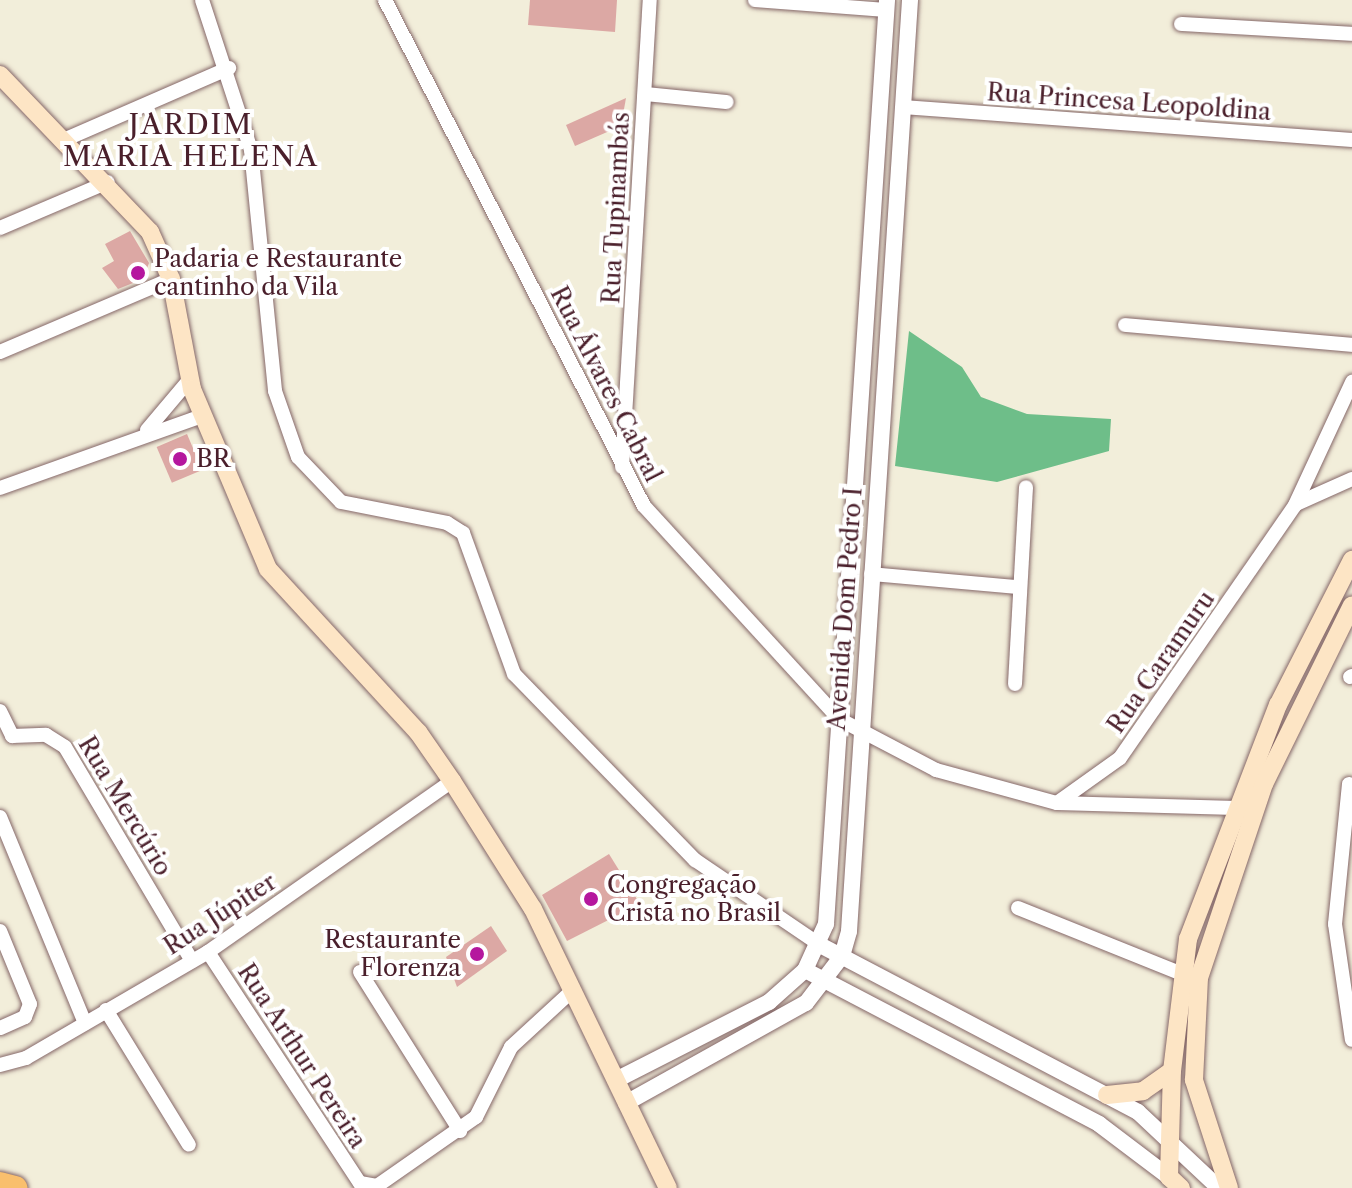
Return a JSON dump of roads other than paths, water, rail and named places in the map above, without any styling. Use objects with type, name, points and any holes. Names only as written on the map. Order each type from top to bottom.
[{"type":"highway","points":[[0,1184],[15,1188]]},
{"type":"main road","points":[[0,75],[108,182],[150,232],[171,279],[202,416],[268,569],[418,732],[452,781],[533,909],[668,1188]]},
{"type":"main road","points":[[1175,1182],[1172,1071],[1180,973],[1236,808],[1302,652],[1352,560]]},
{"type":"main road","points":[[1229,1188],[1196,1093],[1199,978],[1264,784],[1352,605]]},
{"type":"main road","points":[[1107,1095],[1143,1091],[1172,1071]]},
{"type":"street","points":[[202,0],[229,68],[259,199],[275,391],[298,457],[341,502],[447,523],[463,533],[514,674],[695,860],[820,945],[1107,1095],[1172,1138],[1219,1188]]},
{"type":"street","name":"Rua Álvares Cabral","points":[[385,0],[622,467],[677,548],[839,719],[861,735]]},
{"type":"street","name":"Rua Tupinambás","points":[[622,467],[650,0]]},
{"type":"street","points":[[755,0],[886,5]]},
{"type":"street","name":"Avenida Dom Pedro I","points":[[626,1103],[777,1025],[827,981],[842,956],[861,735],[910,0]]},
{"type":"street","name":"Avenida Dom Pedro I","points":[[616,1080],[769,1002],[805,970],[820,945],[839,719],[886,5]]},
{"type":"street","points":[[1181,24],[1352,34]]},
{"type":"street","points":[[66,139],[229,68]]},
{"type":"street","points":[[645,94],[727,102]]},
{"type":"street","name":"Rua Princesa Leopoldina","points":[[903,107],[1352,140]]},
{"type":"street","points":[[0,228],[108,182]]},
{"type":"street","points":[[871,236],[894,238]]},
{"type":"street","points":[[0,352],[171,279]]},
{"type":"street","points":[[1125,325],[1352,345]]},
{"type":"street","points":[[147,430],[191,378]]},
{"type":"street","name":"Rua Caramuru","points":[[1057,803],[1141,734],[1295,505],[1352,382]]},
{"type":"street","points":[[0,488],[147,430],[202,416]]},
{"type":"street","points":[[1295,505],[1352,479]]},
{"type":"street","points":[[1015,684],[1016,587],[1026,487]]},
{"type":"street","points":[[871,574],[1016,587]]},
{"type":"street","name":"Rua Mercúrio","points":[[0,711],[6,738],[60,741],[192,961]]},
{"type":"street","points":[[861,735],[936,770],[1057,803],[1236,808]]},
{"type":"street","name":"Rua Júpiter","points":[[0,1065],[85,1023],[208,952],[452,781]]},
{"type":"street","points":[[1349,784],[1335,924],[1352,1040]]},
{"type":"street","points":[[0,817],[85,1023]]},
{"type":"street","points":[[1018,908],[1129,959],[1180,973]]},
{"type":"street","points":[[1335,924],[1352,929]]},
{"type":"street","points":[[0,931],[30,1004],[25,1017],[0,1028]]},
{"type":"street","name":"Rua Arthur Pereira","points":[[208,952],[360,1183],[389,1181],[460,1131]]},
{"type":"street","points":[[805,970],[1099,1124],[1175,1182]]},
{"type":"street","points":[[360,972],[460,1131],[476,1117],[525,1029],[573,990]]},
{"type":"street","points":[[106,1010],[189,1145]]},
{"type":"place","name":"Padaria e Restaurante cantinho da Vila","points":[[138,273]]},
{"type":"place","name":"BR","points":[[180,459]]},
{"type":"place","name":"Congregação Cristã no Brasil","points":[[591,899]]},
{"type":"place","name":"Restaurante Florenza","points":[[477,954]]},
{"type":"district","name":"JARDIM MARIA HELENA","points":[[191,140]]}]
